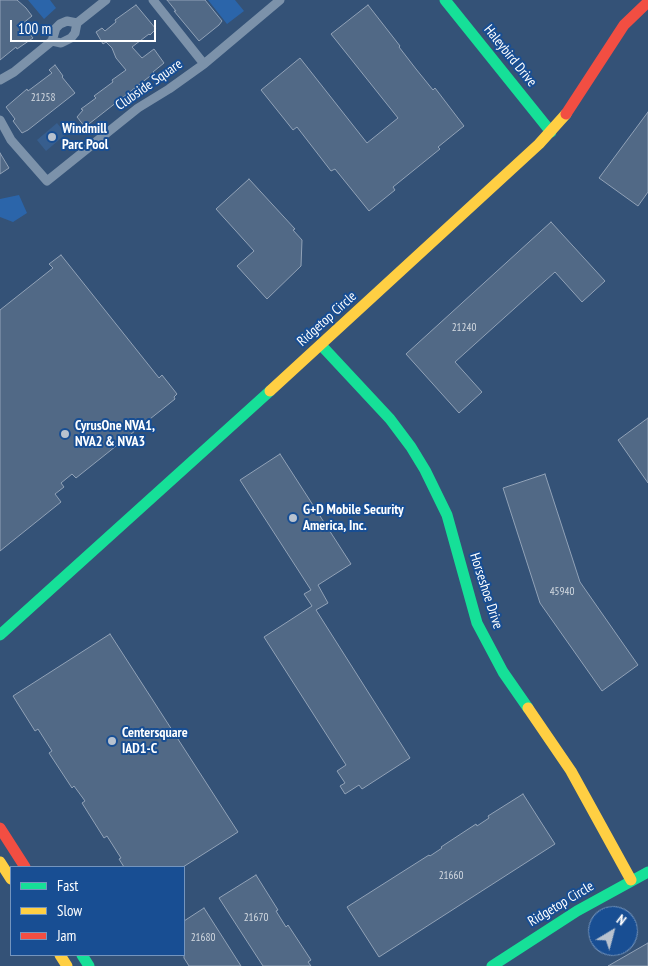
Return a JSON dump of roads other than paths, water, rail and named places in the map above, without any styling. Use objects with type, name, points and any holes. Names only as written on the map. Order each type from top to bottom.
[{"type":"street","points":[[52,41],[61,43],[71,38],[75,33],[77,22],[106,0]]},
{"type":"street","points":[[153,0],[204,64]]},
{"type":"street","name":"Clubside Square","points":[[0,120],[11,140],[47,181],[138,108],[204,64],[280,0]]},
{"type":"street","name":"Haleybird Drive","points":[[445,0],[551,132]]},
{"type":"street","name":"Ridgetop Circle","points":[[0,635],[321,345],[551,132],[562,119],[620,30],[648,2]]},
{"type":"street","points":[[0,80],[14,72],[52,41],[56,28],[60,24],[67,21],[77,22]]},
{"type":"street","name":"Horseshoe Drive","points":[[321,345],[390,419],[425,470],[447,515],[478,623],[493,654],[503,672],[571,771],[631,880]]},
{"type":"street","points":[[0,828],[24,866]]},
{"type":"street","points":[[0,862],[10,877]]},
{"type":"street","name":"Ridgetop Circle","points":[[492,966],[577,911],[648,872]]},
{"type":"place","name":"Windmill Parc Pool","points":[[52,137]]},
{"type":"place","name":"CyrusOne NVA1, NVA2 & NVA3","points":[[65,434]]},
{"type":"place","name":"G+D Mobile Security America, Inc.","points":[[293,518]]},
{"type":"place","name":"Centersquare IAD1-C","points":[[112,741]]}]
